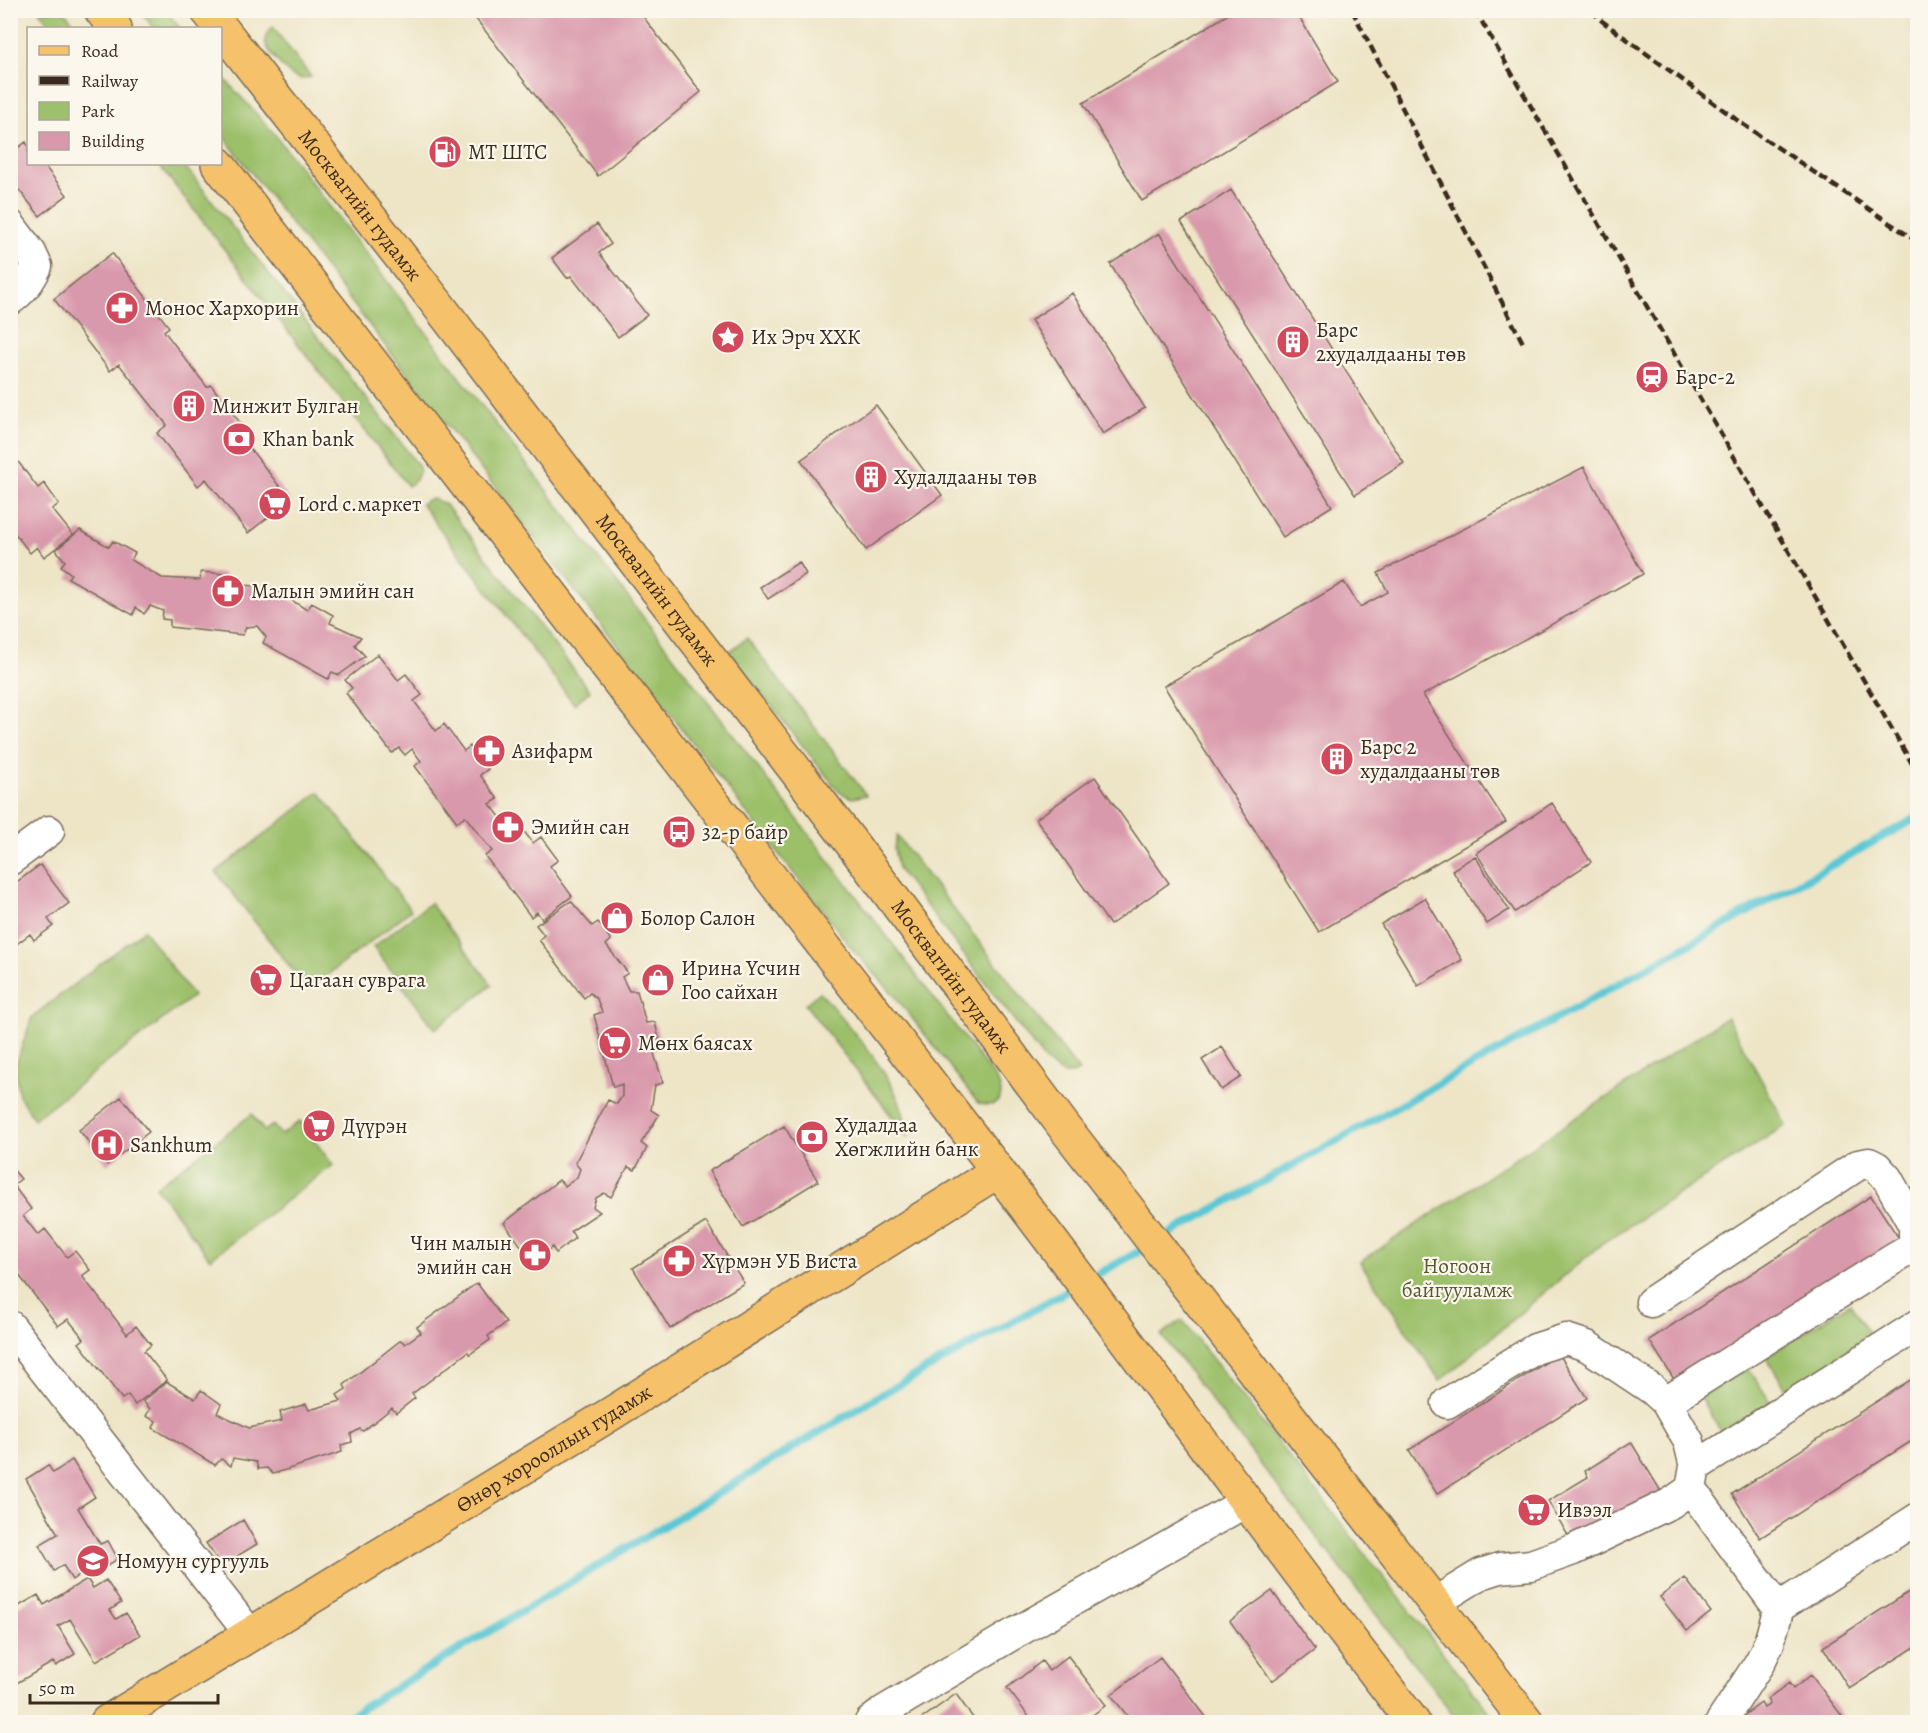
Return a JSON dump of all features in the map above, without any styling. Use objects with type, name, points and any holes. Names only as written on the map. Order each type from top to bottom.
[{"type":"main road","points":[[101,10],[114,27]]},
{"type":"main road","name":"Москвагийн гудамж","points":[[207,10],[220,27]]},
{"type":"main road","name":"Москвагийн гудамж","points":[[222,29],[429,293],[853,845],[1101,1173],[1527,1722]]},
{"type":"main road","points":[[219,165],[1137,1352],[1246,1502],[1413,1722]]},
{"type":"main road","name":"Өнөр хорооллын гудамж","points":[[107,1722],[599,1421],[998,1171]]},
{"type":"street","points":[[10,225],[31,253],[37,266],[33,278],[20,293],[10,300]]},
{"type":"street","points":[[10,860],[49,831]]},
{"type":"street","points":[[1651,1302],[1858,1165],[1869,1163],[1877,1167],[1887,1178],[1914,1226],[1916,1249],[1666,1402]]},
{"type":"street","points":[[1434,1603],[1481,1574],[1500,1568],[1531,1565],[1573,1550],[1671,1503],[1693,1478],[1917,1325]]},
{"type":"street","points":[[10,1326],[250,1634]]},
{"type":"street","points":[[1447,1403],[1534,1349],[1566,1339],[1587,1346],[1653,1389],[1666,1402],[1689,1442],[1693,1478],[1773,1601],[1780,1604],[1786,1603],[1917,1518]]},
{"type":"street","points":[[870,1722],[884,1711],[1010,1636],[1246,1502]]},
{"type":"street","points":[[1721,1722],[1760,1662],[1769,1643],[1780,1604]]},
{"type":"green space","points":[[39,11],[64,11],[77,27],[52,27]]},
{"type":"green space","points":[[140,11],[166,11],[179,27],[153,27]]},
{"type":"green space","points":[[273,27],[311,77],[301,79],[293,76],[275,58],[266,41],[267,34]]},
{"type":"green space","points":[[222,76],[273,132],[998,1082],[1001,1094],[998,1102],[990,1105],[978,1103],[895,996],[853,950],[230,145],[222,132]]},
{"type":"green space","points":[[159,165],[184,165],[418,465],[420,470],[416,480],[408,486]]},
{"type":"green space","points":[[434,499],[445,504],[590,691],[574,704],[421,504]]},
{"type":"green space","points":[[747,638],[866,795],[852,798],[839,792],[729,652]]},
{"type":"green space","points":[[319,792],[411,910],[308,990],[216,872]]},
{"type":"green space","points":[[897,836],[1079,1071],[1066,1074],[1047,1063],[898,869],[894,848]]},
{"type":"green space","points":[[430,903],[492,985],[435,1029],[373,947]]},
{"type":"green space","points":[[144,930],[193,996],[34,1119],[19,1096],[15,1067],[32,1017]]},
{"type":"green space","points":[[820,992],[861,1041],[887,1078],[904,1117],[907,1136],[805,1004]]},
{"type":"green space","name":"Ногоон байгууламж","points":[[1727,1017],[1786,1125],[1604,1242],[1440,1381],[1360,1262]]},
{"type":"green space","points":[[252,1114],[264,1131],[273,1125],[281,1135],[300,1121],[333,1165],[210,1259],[156,1187]]},
{"type":"green space","points":[[1850,1303],[1872,1338],[1788,1392],[1766,1357]]},
{"type":"green space","points":[[1182,1320],[1497,1722],[1459,1722],[1161,1335]]},
{"type":"green space","points":[[1748,1367],[1772,1405],[1723,1435],[1699,1396]]},
{"type":"building","points":[[469,10],[638,10],[701,92],[598,176]]},
{"type":"building","points":[[1235,10],[1295,10],[1338,82],[1142,201],[1083,103]]},
{"type":"building","points":[[26,142],[27,165],[44,165],[67,195],[40,216],[10,179],[10,154]]},
{"type":"building","name":"Барс 2худалдааны төв","points":[[1231,190],[1404,463],[1355,495],[1181,222]]},
{"type":"building","points":[[597,224],[611,244],[599,253],[647,315],[618,337],[571,276],[567,278],[552,258]]},
{"type":"building","name":"Барс 2худалдааны төв","points":[[1159,233],[1332,506],[1283,537],[1110,264]]},
{"type":"building","name":"Минжит Булган","points":[[112,253],[169,327],[164,331],[207,387],[211,385],[251,437],[245,442],[290,500],[248,533],[206,479],[198,486],[157,433],[167,425],[119,364],[110,371],[54,299]]},
{"type":"building","points":[[1072,293],[1145,408],[1103,434],[1031,320]]},
{"type":"building","name":"Худалдааны төв","points":[[876,405],[942,495],[866,550],[801,460]]},
{"type":"building","points":[[16,459],[38,488],[44,483],[59,504],[52,509],[73,535],[44,557],[37,547],[30,553],[10,527],[10,463]]},
{"type":"building","name":"Барс 2 худалдааны төв","points":[[1584,467],[1643,574],[1423,695],[1506,822],[1319,932],[1164,686],[1344,582],[1360,607],[1388,592],[1378,573]]},
{"type":"building","points":[[80,530],[109,547],[113,541],[135,553],[131,560],[162,578],[200,580],[201,572],[225,574],[223,584],[256,586],[257,596],[271,598],[277,591],[307,610],[312,603],[333,615],[330,623],[361,637],[355,645],[365,656],[339,675],[332,672],[328,679],[263,643],[266,637],[257,626],[246,627],[243,635],[170,627],[170,620],[162,619],[163,611],[150,606],[144,614],[136,607],[133,615],[68,578],[71,574],[61,566],[65,561],[56,550]]},
{"type":"building","points":[[799,562],[806,574],[768,599],[760,587]]},
{"type":"building","points":[[378,654],[398,680],[406,674],[422,695],[414,701],[436,731],[444,724],[464,751],[470,746],[488,769],[480,775],[498,799],[490,804],[508,827],[514,819],[533,843],[541,837],[558,860],[550,866],[572,896],[542,919],[537,912],[531,917],[485,856],[492,851],[465,816],[457,822],[415,766],[421,761],[412,749],[405,755],[399,748],[392,753],[346,693],[352,688],[345,680]]},
{"type":"building","points":[[1095,777],[1169,883],[1110,925],[1036,819]]},
{"type":"building","points":[[1552,803],[1591,862],[1515,912],[1476,853]]},
{"type":"building","points":[[1475,856],[1509,910],[1487,924],[1452,870]]},
{"type":"building","points":[[40,865],[69,903],[48,919],[53,926],[34,940],[30,934],[10,949],[10,887]]},
{"type":"building","points":[[1425,898],[1462,960],[1418,986],[1381,924]]},
{"type":"building","points":[[571,901],[592,926],[598,922],[611,940],[606,945],[628,973],[622,977],[629,991],[637,991],[646,1023],[655,1022],[661,1048],[653,1050],[663,1083],[655,1085],[651,1110],[659,1115],[641,1143],[647,1148],[635,1170],[628,1167],[611,1197],[604,1193],[596,1198],[593,1207],[600,1212],[571,1231],[575,1238],[556,1253],[552,1247],[533,1262],[504,1223],[559,1180],[565,1186],[577,1177],[580,1169],[575,1163],[608,1100],[617,1104],[622,1096],[622,1084],[613,1087],[594,1015],[602,1012],[597,999],[590,993],[584,998],[539,940],[544,935],[536,925]]},
{"type":"building","points":[[1222,1047],[1241,1077],[1221,1090],[1202,1060]]},
{"type":"building","points":[[121,1097],[149,1132],[107,1165],[79,1130]]},
{"type":"building","points":[[784,1126],[818,1181],[743,1227],[709,1171]]},
{"type":"building","points":[[10,1166],[21,1179],[13,1185],[31,1209],[23,1216],[38,1235],[45,1229],[67,1257],[75,1251],[90,1270],[82,1276],[127,1334],[136,1326],[151,1345],[144,1351],[167,1380],[135,1405],[128,1395],[122,1399],[79,1343],[84,1339],[68,1319],[58,1326],[12,1266],[18,1261],[10,1251]]},
{"type":"building","points":[[1871,1196],[1900,1240],[1677,1384],[1649,1340]]},
{"type":"building","points":[[706,1222],[744,1283],[670,1329],[633,1268]]},
{"type":"building","points":[[477,1283],[506,1323],[488,1336],[490,1340],[470,1354],[468,1352],[412,1394],[415,1398],[396,1413],[392,1408],[363,1431],[360,1429],[351,1434],[352,1442],[341,1445],[342,1452],[273,1474],[267,1468],[258,1469],[256,1462],[233,1458],[231,1466],[221,1459],[215,1465],[153,1428],[156,1421],[146,1416],[150,1409],[143,1401],[167,1382],[195,1399],[201,1390],[221,1404],[217,1413],[249,1428],[282,1421],[280,1412],[306,1404],[309,1410],[341,1401],[337,1395],[346,1389],[344,1385],[401,1340],[405,1344],[421,1332],[417,1327]]},
{"type":"building","points":[[1559,1354],[1587,1398],[1437,1494],[1409,1450]]},
{"type":"building","points":[[1918,1375],[1918,1437],[1760,1538],[1732,1494]]},
{"type":"building","points":[[1631,1442],[1662,1493],[1615,1522],[1611,1515],[1570,1539],[1548,1501],[1588,1477],[1585,1471]]},
{"type":"building","points":[[72,1460],[95,1497],[78,1508],[100,1544],[108,1541],[118,1559],[89,1576],[86,1570],[72,1580],[63,1565],[54,1571],[39,1545],[58,1534],[26,1479],[48,1465],[53,1473]]},
{"type":"building","points":[[243,1520],[257,1544],[221,1566],[206,1543]]},
{"type":"building","points":[[1685,1578],[1711,1612],[1687,1631],[1660,1597]]},
{"type":"building","points":[[87,1579],[93,1588],[106,1580],[121,1603],[110,1610],[116,1619],[126,1613],[140,1635],[96,1661],[70,1619],[58,1626],[75,1654],[56,1666],[53,1662],[15,1684],[10,1676],[10,1611],[38,1595],[44,1605]]},
{"type":"building","points":[[1918,1586],[1918,1645],[1849,1689],[1823,1647]]},
{"type":"building","points":[[1272,1591],[1315,1650],[1272,1681],[1230,1621]]},
{"type":"building","points":[[1068,1656],[1106,1705],[1083,1722],[1033,1722],[1007,1688],[1042,1661],[1049,1671]]},
{"type":"building","points":[[1160,1657],[1210,1722],[1132,1722],[1111,1695]]},
{"type":"building","points":[[1811,1675],[1842,1716],[1833,1722],[1739,1722],[1738,1720],[1761,1703],[1764,1708],[1770,1704],[1767,1699],[1789,1683],[1793,1689]]},
{"type":"building","points":[[956,1694],[976,1722],[917,1722]]},
{"type":"waterway","points":[[1160,1239],[1918,817]]},
{"type":"waterway","points":[[1089,1279],[1147,1247]]},
{"type":"waterway","points":[[339,1722],[882,1394],[1076,1286]]},
{"type":"railway","points":[[1352,10],[1523,343]]},
{"type":"railway","points":[[1475,10],[1918,774]]},
{"type":"railway","points":[[1591,10],[1602,21],[1744,125],[1918,242]]},
{"type":"place","name":"MT ШТС","points":[[445,152]]},
{"type":"place","name":"Монос Хархорин","points":[[122,308]]},
{"type":"place","name":"Их Эрч ХХК","points":[[728,337]]},
{"type":"place","name":"Барс 2худалдааны төв","points":[[1293,342]]},
{"type":"place","name":"Барс-2","points":[[1652,377]]},
{"type":"place","name":"Минжит Булган","points":[[189,406]]},
{"type":"place","name":"Khan bank","points":[[239,439]]},
{"type":"place","name":"Худалдааны төв","points":[[871,477]]},
{"type":"place","name":"Lord с.маркет","points":[[275,504]]},
{"type":"place","name":"Малын эмийн сан","points":[[228,591]]},
{"type":"place","name":"Азифарм","points":[[489,751]]},
{"type":"place","name":"Барс 2 худалдааны төв","points":[[1337,759]]},
{"type":"place","name":"Эмийн сан","points":[[508,827]]},
{"type":"place","name":"32-р байр","points":[[679,832]]},
{"type":"place","name":"Болор Салон","points":[[617,918]]},
{"type":"place","name":"Цагаан суврага","points":[[266,980]]},
{"type":"place","name":"Ирина Үсчин Гоо сайхан","points":[[658,980]]},
{"type":"place","name":"Мөнх баясах","points":[[615,1043]]},
{"type":"place","name":"Дүүрэн","points":[[319,1126]]},
{"type":"place","name":"Худалдаа Хөгжлийн банк","points":[[812,1137]]},
{"type":"place","name":"Sankhum","points":[[107,1145]]},
{"type":"place","name":"Чин малын эмийн сан","points":[[535,1255]]},
{"type":"place","name":"Хүрмэн УБ Виста","points":[[679,1261]]},
{"type":"place","name":"Ивээл","points":[[1534,1510]]},
{"type":"place","name":"Номуун сургууль","points":[[93,1561]]}]
